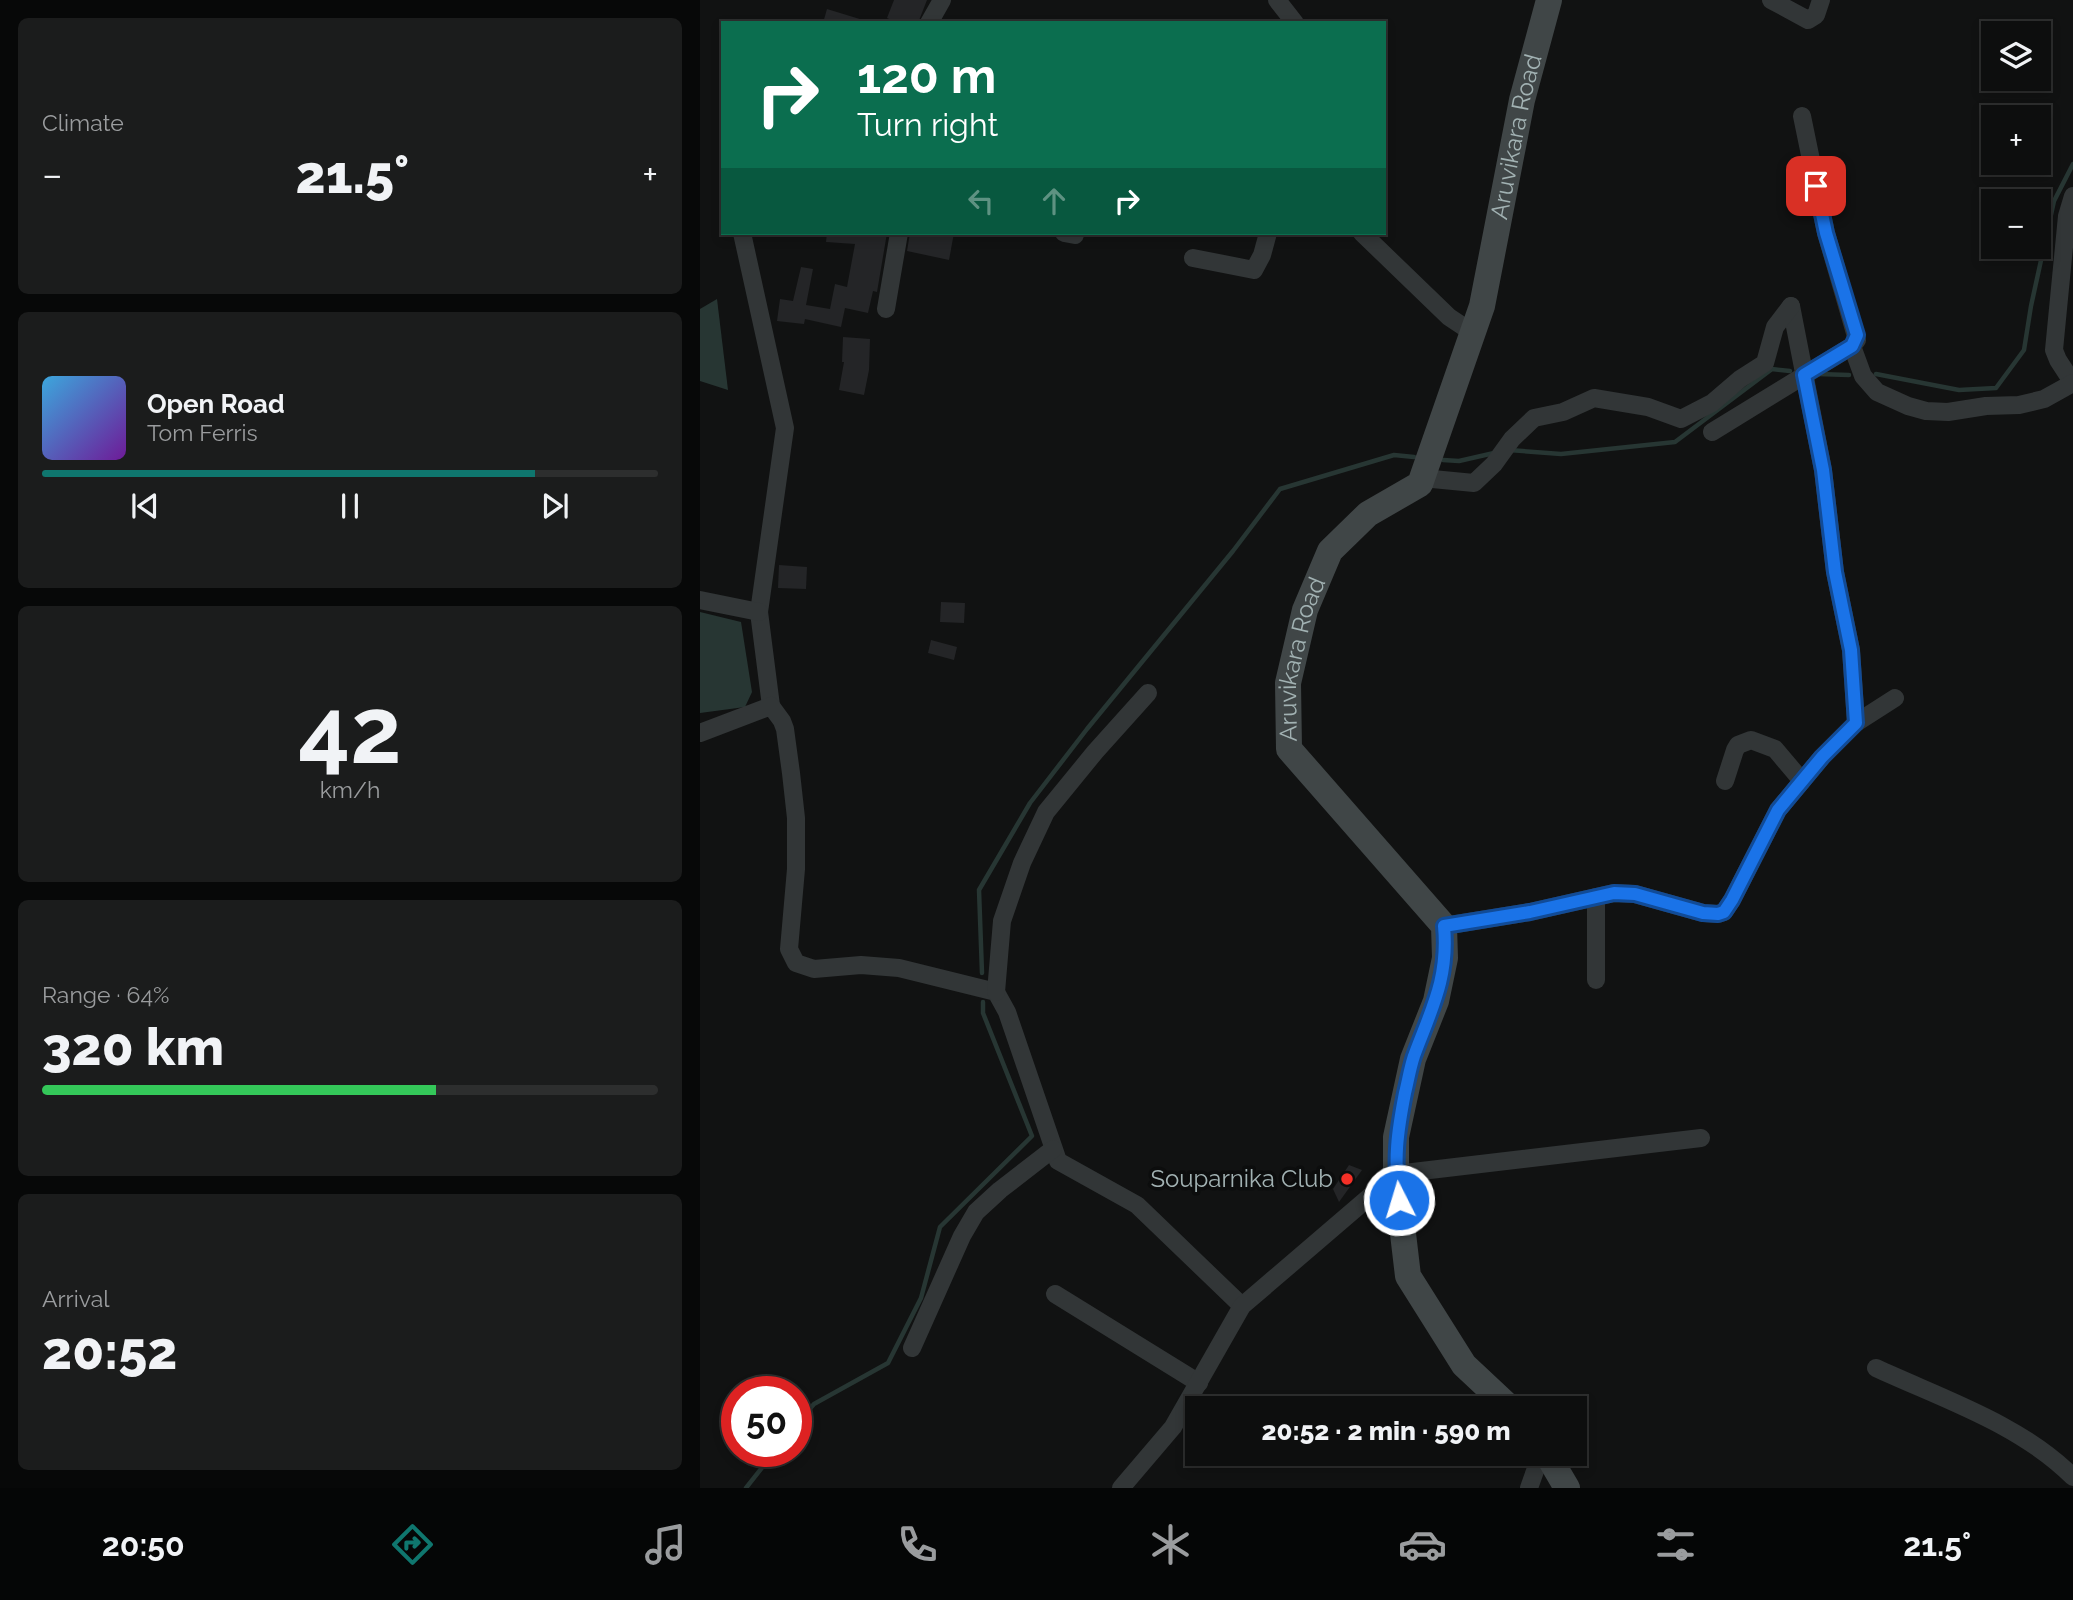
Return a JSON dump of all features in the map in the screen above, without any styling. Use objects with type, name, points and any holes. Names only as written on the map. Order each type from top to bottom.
[{"type":"main road","name":"Aruvikara Road","points":[[1444,926],[1289,749],[1288,683],[1305,610],[1330,551],[1368,514],[1420,484],[1482,306],[1522,100],[1549,0]]},
{"type":"main road","points":[[1444,926],[1445,958],[1436,1001],[1413,1059],[1396,1136],[1396,1174],[1408,1276],[1464,1365],[1497,1396]]},
{"type":"main road","points":[[1554,1466],[1567,1488]]},
{"type":"street","points":[[930,21],[942,0]]},
{"type":"street","points":[[1277,0],[1293,21]]},
{"type":"street","points":[[1771,0],[1808,20],[1816,15],[1821,0]]},
{"type":"street","points":[[1712,432],[1852,346],[1857,335],[1826,233],[1802,116]]},
{"type":"street","points":[[1852,346],[1863,376],[1877,392],[1926,411],[1948,412],[1986,405],[2019,404],[2044,399],[2073,383],[2057,360],[2054,350],[2067,216],[2073,195]]},
{"type":"street","points":[[742,235],[785,428],[759,612],[771,706],[785,729],[796,818],[796,869],[789,950],[791,957],[804,967],[814,969],[861,965],[899,968],[996,992]]},
{"type":"street","points":[[886,309],[899,235]]},
{"type":"street","points":[[1193,258],[1254,270],[1267,235]]},
{"type":"street","points":[[1364,235],[1449,317],[1473,333]]},
{"type":"street","points":[[1422,478],[1474,483],[1534,418],[1563,412],[1594,398],[1648,407],[1681,419],[1712,403],[1740,379],[1765,363],[1774,327],[1791,306],[1823,470],[1835,572],[1851,650],[1856,723]]},
{"type":"street","points":[[700,600],[759,612]]},
{"type":"street","points":[[1149,693],[1094,752],[1046,812],[1021,863],[1002,922],[996,992],[1007,1012],[1058,1161],[1137,1205],[1242,1306]]},
{"type":"street","points":[[1444,926],[1530,912],[1614,893],[1635,894],[1703,913],[1724,912],[1778,810],[1822,757],[1856,723],[1895,698]]},
{"type":"street","points":[[700,733],[771,706]]},
{"type":"street","points":[[1726,781],[1738,745],[1751,740],[1775,749],[1802,780]]},
{"type":"street","points":[[1596,897],[1596,980]]},
{"type":"street","points":[[1121,1488],[1173,1427],[1242,1306],[1396,1174],[1701,1138]]},
{"type":"street","points":[[912,1348],[962,1236],[976,1212],[1053,1149]]},
{"type":"street","points":[[1055,1294],[1199,1383]]},
{"type":"street","points":[[1876,1368],[1999,1424],[2048,1454],[2073,1477]]},
{"type":"street","points":[[1529,1488],[1537,1466]]},
{"type":"shaded area","points":[[717,299],[728,390],[700,381],[700,309]]},
{"type":"shaded area","points":[[700,612],[741,622],[752,692],[745,707],[700,713]]},
{"type":"building","points":[[894,0],[927,0],[919,21],[894,21],[887,18]]},
{"type":"building","points":[[827,9],[863,20],[863,21],[824,21]]},
{"type":"building","points":[[827,235],[887,235],[877,292],[873,291],[868,313],[845,308],[841,327],[805,319],[804,324],[777,321],[780,299],[793,301],[801,267],[813,269],[806,305],[830,309],[835,284],[847,287],[855,244],[826,242]]},
{"type":"building","points":[[910,235],[954,235],[949,260],[907,251]]},
{"type":"building","points":[[843,337],[870,339],[869,370],[864,395],[839,390],[844,362]]},
{"type":"building","points":[[779,565],[807,567],[806,589],[778,588]]},
{"type":"building","points":[[941,602],[965,603],[964,623],[940,622]]},
{"type":"building","points":[[931,640],[957,647],[954,660],[928,653]]},
{"type":"building","name":"Souparnika Club","points":[[1349,1165],[1362,1170],[1339,1202],[1333,1189]]},
{"type":"waterway","points":[[1876,374],[1959,390],[1996,388],[2024,350],[2054,201],[2073,164]]},
{"type":"waterway","points":[[1509,450],[1561,454],[1675,442],[1772,369],[1790,371]]},
{"type":"waterway","points":[[1818,374],[1849,375]]},
{"type":"waterway","points":[[1443,460],[1459,461],[1494,453]]},
{"type":"waterway","points":[[982,973],[979,890],[1030,803],[1280,489],[1394,455],[1414,457]]},
{"type":"waterway","points":[[812,1406],[888,1363],[921,1298],[940,1227],[1032,1136],[983,1013],[983,1002]]},
{"type":"waterway","points":[[746,1488],[762,1467]]},
{"type":"place","name":"Souparnika Club","points":[[1347,1179]]},
{"type":"route","points":[[1399,1200],[1396,1136],[1413,1059],[1436,1001],[1445,958],[1444,926],[1530,912],[1614,893],[1635,894],[1703,913],[1724,912],[1778,810],[1822,757],[1856,723],[1851,650],[1835,572],[1823,470],[1804,375],[1852,346],[1857,335],[1826,233],[1816,186]]}]
